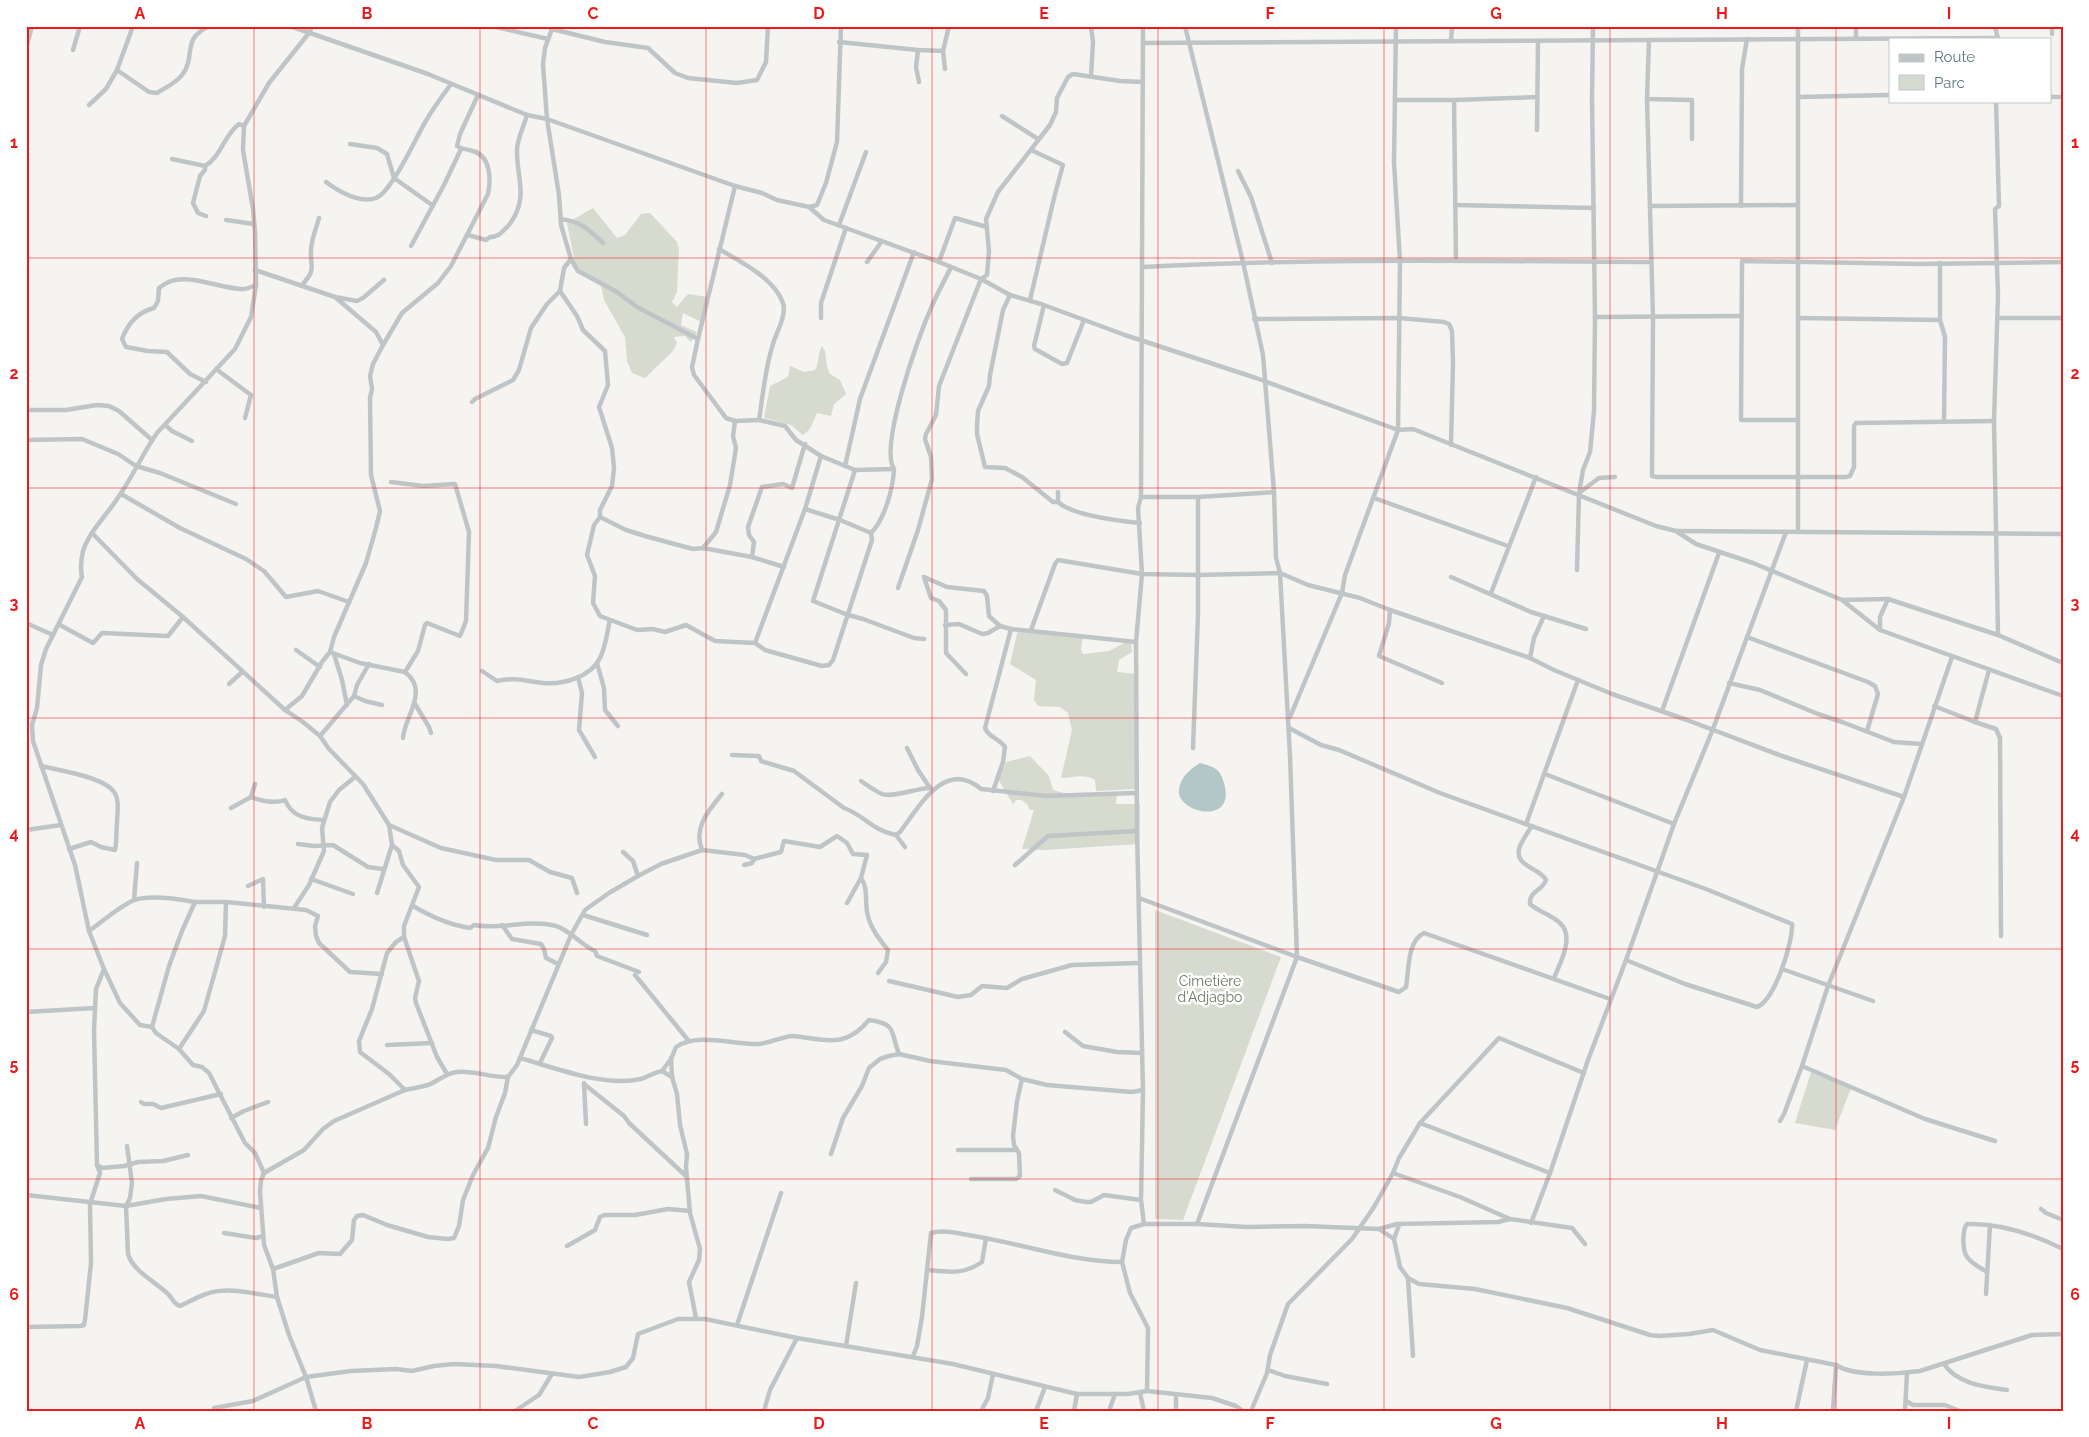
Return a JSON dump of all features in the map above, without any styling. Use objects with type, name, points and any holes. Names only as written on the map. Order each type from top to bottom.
[{"type":"street","points":[[27,45],[32,26]]},
{"type":"street","points":[[73,50],[80,26]]},
{"type":"street","points":[[90,104],[106,89],[118,70],[133,26]]},
{"type":"street","points":[[118,70],[149,92],[156,93],[182,75],[193,38],[197,33],[210,26]]},
{"type":"street","points":[[290,26],[451,84],[528,115],[547,119],[735,186],[762,193],[777,200],[809,207],[817,205],[822,196],[837,142],[841,26]]},
{"type":"street","points":[[264,1172],[255,1152],[244,1143],[209,1073],[202,1067],[193,1065],[179,1049],[152,1028],[140,1025],[120,1003],[89,931],[75,865],[41,766],[32,725],[37,708],[41,665],[53,635],[60,625],[82,577],[80,568],[84,550],[92,533],[121,494],[152,440],[236,349],[245,331],[255,300],[256,285],[252,197],[243,150],[244,126],[269,83],[309,33],[312,26]]},
{"type":"street","points":[[492,26],[548,39]]},
{"type":"street","points":[[698,339],[637,307],[617,292],[578,272],[571,259],[561,219],[547,119],[543,64],[548,39],[552,28],[605,42],[648,48],[675,73],[688,78],[737,83],[757,80],[766,62],[768,26]]},
{"type":"street","points":[[945,69],[943,51],[949,26]]},
{"type":"street","points":[[1091,26],[1093,42],[1091,76]]},
{"type":"street","points":[[1143,26],[1143,340],[1140,497],[1138,508],[1142,574],[1136,642],[1136,793],[1143,1090],[1141,1200],[1144,1224]]},
{"type":"street","points":[[1185,26],[1243,262],[1263,355],[1274,492],[1276,558],[1280,574],[1297,957],[1197,1224]]},
{"type":"street","points":[[1288,721],[1342,593],[1345,575],[1398,430],[1400,262],[1394,162],[1396,26]]},
{"type":"street","points":[[1451,41],[1452,26]]},
{"type":"street","points":[[1577,570],[1579,494],[1593,431],[1595,317],[1592,99],[1593,26]]},
{"type":"street","points":[[1798,26],[1798,532]]},
{"type":"street","points":[[1856,26],[1856,39]]},
{"type":"street","points":[[1995,26],[1995,33],[1998,38]]},
{"type":"street","points":[[2052,26],[2052,34]]},
{"type":"street","points":[[1741,206],[1742,69],[1747,39]]},
{"type":"street","points":[[1143,43],[1889,39]]},
{"type":"street","points":[[1537,130],[1538,40]]},
{"type":"street","points":[[1649,40],[1647,100],[1653,317],[1652,476],[1850,476],[1854,467],[1854,426],[1856,423],[1994,421]]},
{"type":"street","points":[[839,42],[943,51]]},
{"type":"street","points":[[918,50],[916,67],[919,82]]},
{"type":"street","points":[[898,588],[918,530],[932,479],[931,457],[926,434],[936,415],[939,386],[981,280],[987,275],[986,219],[998,192],[1052,120],[1057,98],[1068,77],[1073,74],[1120,81],[1143,82]]},
{"type":"street","points":[[326,182],[351,196],[365,199],[376,198],[386,190],[394,178],[428,117],[451,84]]},
{"type":"street","points":[[461,149],[458,146],[460,134],[478,95]]},
{"type":"street","points":[[1798,97],[1889,95]]},
{"type":"street","points":[[1395,100],[1537,97]]},
{"type":"street","points":[[1454,100],[1456,260]]},
{"type":"street","points":[[1647,100],[1692,100],[1692,138]]},
{"type":"street","points":[[1996,102],[1999,206],[1995,209],[1998,318],[1994,421],[1998,533],[1998,635]]},
{"type":"street","points":[[468,235],[486,240],[490,237],[495,237],[503,232],[519,207],[521,187],[518,146],[528,115]]},
{"type":"street","points":[[1002,116],[1038,139]]},
{"type":"street","points":[[172,159],[205,166],[210,163],[233,129],[239,124],[244,126]]},
{"type":"street","points":[[350,144],[377,148],[387,154],[394,178],[432,205]]},
{"type":"street","points":[[411,246],[461,149]]},
{"type":"street","points":[[346,705],[342,680],[332,653],[334,637],[366,563],[380,511],[371,475],[370,398],[372,389],[370,376],[373,364],[402,313],[438,283],[451,266],[488,194],[488,165],[482,155],[474,151],[461,149]]},
{"type":"street","points":[[1030,300],[1063,166],[1031,150]]},
{"type":"street","points":[[839,225],[866,152]]},
{"type":"street","points":[[205,166],[205,170],[200,176],[193,203],[198,213],[206,216]]},
{"type":"street","points":[[1238,172],[1251,197],[1272,263]]},
{"type":"street","points":[[735,186],[698,339],[692,367],[694,375],[726,418],[735,421],[759,420],[786,426],[796,440],[805,444],[820,456],[855,470],[894,469]]},
{"type":"street","points":[[1455,205],[1594,208]]},
{"type":"street","points":[[1650,206],[1798,205]]},
{"type":"street","points":[[809,207],[824,220],[939,262],[1010,295],[1030,300],[1265,381],[1398,430],[1413,429],[1451,446],[1536,477],[1656,526],[1676,531],[2063,534]]},
{"type":"street","points":[[302,284],[312,272],[313,266],[310,249],[319,218]]},
{"type":"street","points":[[939,262],[955,218],[987,227]]},
{"type":"street","points":[[561,219],[576,221],[585,226],[603,243]]},
{"type":"street","points":[[226,220],[254,224]]},
{"type":"street","points":[[821,318],[821,303],[846,228]]},
{"type":"street","points":[[867,262],[882,241]]},
{"type":"street","points":[[719,249],[756,271],[765,279],[783,304],[783,315],[772,347],[759,420]]},
{"type":"street","points":[[845,466],[860,399],[914,252]]},
{"type":"street","points":[[472,402],[513,380],[519,370],[531,328],[543,309],[560,292],[564,268],[571,259]]},
{"type":"street","points":[[1143,267],[1243,262],[1456,260],[1651,262]]},
{"type":"street","points":[[1798,420],[1741,420],[1742,261],[2063,262]]},
{"type":"street","points":[[1940,263],[1940,320],[1945,337],[1944,421]]},
{"type":"street","points":[[560,292],[577,316],[582,330],[605,350],[608,385],[599,406],[612,448],[614,468],[612,486],[600,510],[600,517],[594,525],[587,554],[595,576],[593,598],[595,610],[600,616],[637,630],[652,629],[665,632],[686,625],[715,641],[755,643],[765,650],[822,666],[829,665],[833,660],[872,540],[871,533],[885,508],[893,483],[894,469],[890,465],[891,449],[904,381],[929,312],[951,267]]},
{"type":"street","points":[[255,270],[302,284],[336,297],[357,301],[384,280]]},
{"type":"street","points":[[206,382],[190,374],[167,352],[148,352],[126,347],[122,339],[126,328],[142,311],[154,308],[158,301],[159,288],[171,281],[193,280],[243,290],[256,285]]},
{"type":"street","points":[[1010,295],[1003,310],[989,386],[978,411],[976,434],[985,467],[1005,468],[1022,477],[1054,502],[1067,507],[1103,519],[1140,523]]},
{"type":"street","points":[[336,297],[376,332],[383,345]]},
{"type":"street","points":[[1044,305],[1034,346],[1035,349],[1062,364],[1067,363],[1084,320]]},
{"type":"street","points":[[1595,317],[1742,316]]},
{"type":"street","points":[[1254,319],[1399,318],[1449,324],[1452,331],[1453,362],[1451,446]]},
{"type":"street","points":[[1798,318],[1940,320]]},
{"type":"street","points":[[1998,318],[2063,318]]},
{"type":"street","points":[[216,369],[251,395],[245,418]]},
{"type":"street","points":[[26,410],[66,410],[97,405],[109,406],[119,411],[152,440]]},
{"type":"street","points":[[703,548],[716,532],[728,492],[736,448],[733,436],[735,421]]},
{"type":"street","points":[[165,425],[172,432],[192,441]]},
{"type":"street","points":[[26,440],[82,439],[112,451],[136,466],[236,504]]},
{"type":"street","points":[[752,557],[754,542],[748,532],[762,487],[782,484],[792,488],[805,444]]},
{"type":"street","points":[[755,643],[805,509],[820,456]]},
{"type":"street","points":[[855,470],[813,601],[848,615],[924,640]]},
{"type":"street","points":[[1491,593],[1536,477]]},
{"type":"street","points":[[1579,494],[1599,478],[1615,477]]},
{"type":"street","points":[[391,482],[423,486],[455,484],[470,532],[464,630],[460,636],[427,623],[418,652],[404,672]]},
{"type":"street","points":[[1058,492],[1058,502]]},
{"type":"street","points":[[1140,497],[1198,497],[1274,492]]},
{"type":"street","points":[[121,494],[180,528],[252,562],[264,571],[286,597],[318,591],[349,602]]},
{"type":"street","points":[[1193,748],[1198,575],[1198,497]]},
{"type":"street","points":[[1374,498],[1508,546]]},
{"type":"street","points":[[805,509],[840,520],[871,533]]},
{"type":"street","points":[[600,517],[626,530],[692,549],[703,548],[752,557],[784,567]]},
{"type":"street","points":[[1676,531],[1696,544],[1771,571],[1842,600],[1880,630],[2063,696]]},
{"type":"street","points":[[1531,1223],[1674,824],[1786,532]]},
{"type":"street","points":[[92,533],[138,579],[242,672],[267,692],[285,710],[320,736],[354,777],[363,784],[390,825],[392,846],[377,893]]},
{"type":"street","points":[[1662,711],[1719,553]]},
{"type":"street","points":[[1031,630],[1052,571],[1058,560],[1142,574],[1280,574],[1308,585],[1342,593],[1530,658],[1612,694],[1782,756],[1904,797]]},
{"type":"street","points":[[966,674],[946,653],[946,610],[939,601],[931,598],[924,577],[946,587],[984,591],[987,596],[989,616],[1000,626],[1011,629],[1136,642]]},
{"type":"street","points":[[1451,577],[1544,616],[1586,630]]},
{"type":"street","points":[[1842,600],[1888,599],[1998,635],[2063,662]]},
{"type":"street","points":[[1880,630],[1880,616],[1888,599]]},
{"type":"street","points":[[1390,610],[1389,623],[1379,656],[1442,683]]},
{"type":"street","points":[[1530,658],[1534,638],[1544,616]]},
{"type":"street","points":[[60,625],[93,643],[102,633],[168,636],[183,618]]},
{"type":"street","points":[[482,671],[497,681],[512,678],[560,684],[578,677],[597,663],[603,651],[610,620]]},
{"type":"street","points":[[26,623],[53,635]]},
{"type":"street","points":[[945,625],[959,624],[982,634],[988,634],[1000,626]]},
{"type":"street","points":[[993,791],[1003,762],[1005,747],[988,733],[985,728],[1011,629]]},
{"type":"street","points":[[1747,636],[1860,678],[1875,686],[1878,694],[1867,731]]},
{"type":"street","points":[[296,650],[320,667]]},
{"type":"street","points":[[332,653],[404,672],[412,681],[415,704],[431,733]]},
{"type":"street","points":[[285,710],[302,696],[322,662],[332,653]]},
{"type":"street","points":[[1780,1121],[1802,1066],[1828,986],[1904,797],[1952,657]]},
{"type":"street","points":[[597,663],[604,688],[605,710],[618,726]]},
{"type":"street","points":[[320,736],[354,696],[357,685],[369,664]]},
{"type":"street","points":[[1976,722],[1989,670]]},
{"type":"street","points":[[229,684],[242,672]]},
{"type":"street","points":[[578,677],[582,693],[579,730],[595,757]]},
{"type":"street","points":[[1526,824],[1578,680]]},
{"type":"street","points":[[1729,683],[1760,690],[1894,742],[1921,744]]},
{"type":"street","points":[[354,696],[382,705]]},
{"type":"street","points":[[403,738],[404,725],[415,704]]},
{"type":"street","points":[[1934,706],[1996,729],[2000,738],[2001,936]]},
{"type":"street","points":[[1288,728],[1321,745],[1339,750],[1440,793],[1658,871],[1792,924],[1782,969],[1765,1003],[1757,1008],[1685,984],[1626,960]]},
{"type":"street","points":[[26,741],[34,741]]},
{"type":"street","points":[[906,748],[931,789]]},
{"type":"street","points":[[732,755],[759,756],[761,761],[794,771],[844,808],[853,811],[862,820],[884,833],[896,835],[904,847]]},
{"type":"street","points":[[41,766],[92,780],[110,788],[115,793],[117,801],[114,850],[91,842],[69,850]]},
{"type":"street","points":[[1545,774],[1674,824]]},
{"type":"street","points":[[294,909],[303,895],[324,851],[323,820],[334,796],[354,777]]},
{"type":"street","points":[[861,781],[882,794],[888,795],[931,789],[943,782],[954,779],[974,783],[980,789],[1047,796],[1136,793]]},
{"type":"street","points":[[231,808],[251,797],[255,784]]},
{"type":"street","points":[[896,835],[931,789]]},
{"type":"street","points":[[702,850],[698,841],[700,825],[722,794]]},
{"type":"street","points":[[251,797],[266,802],[285,800],[292,812],[307,818],[323,820]]},
{"type":"street","points":[[26,830],[61,825]]},
{"type":"street","points":[[390,825],[441,848],[475,857],[496,860],[529,860],[550,872],[572,878],[577,892]]},
{"type":"street","points":[[1532,826],[1519,848],[1520,857],[1523,864],[1544,875],[1546,880],[1545,884],[1532,893],[1530,904],[1562,924],[1567,935],[1565,947],[1554,978]]},
{"type":"street","points":[[1015,865],[1048,836],[1137,831]]},
{"type":"street","points":[[273,1269],[319,1253],[340,1254],[352,1240],[354,1220],[364,1215],[387,1226],[428,1236],[454,1238],[459,1226],[460,1212],[465,1193],[488,1148],[496,1117],[506,1093],[508,1077],[517,1066],[571,935],[586,910],[609,893],[661,864],[702,850],[745,855],[754,858],[781,852],[784,842],[820,846],[837,836],[847,843],[853,854],[867,855],[861,878],[847,904]]},
{"type":"street","points":[[298,844],[314,846],[333,845],[368,867],[384,869]]},
{"type":"street","points":[[392,846],[399,851],[403,865],[419,887],[404,926],[404,937],[419,981],[416,1003],[440,1063],[447,1074]]},
{"type":"street","points":[[623,852],[633,861],[638,876]]},
{"type":"street","points":[[744,865],[752,863],[754,858]]},
{"type":"street","points":[[134,900],[137,863]]},
{"type":"street","points":[[861,878],[866,884],[867,915],[888,950],[886,962],[878,972]]},
{"type":"street","points":[[248,886],[262,879],[264,907]]},
{"type":"street","points":[[311,879],[353,894]]},
{"type":"street","points":[[89,931],[118,909],[134,900],[160,898],[306,910],[318,916],[315,926],[319,943],[350,972],[382,974]]},
{"type":"street","points":[[1139,898],[1297,957],[1399,992],[1406,987],[1409,960],[1415,942],[1418,936],[1424,933],[1610,999]]},
{"type":"street","points":[[152,1028],[169,966],[195,902]]},
{"type":"street","points":[[179,1049],[204,1012],[226,936],[226,902]]},
{"type":"street","points":[[412,906],[434,918],[458,927],[470,928],[474,925],[486,927],[502,925],[557,926],[595,951],[597,956],[637,974],[688,1040]]},
{"type":"street","points":[[583,915],[647,934]]},
{"type":"street","points":[[502,925],[512,939],[542,944],[546,958],[558,964]]},
{"type":"street","points":[[404,937],[396,942],[386,953],[372,1009],[359,1040],[359,1047],[365,1056],[389,1074],[405,1090]]},
{"type":"street","points":[[889,981],[958,997],[971,995],[982,986],[1007,988],[1022,979],[1072,965],[1139,963]]},
{"type":"street","points":[[26,1327],[84,1325],[91,1263],[90,1204],[100,1173],[97,1165],[94,1030],[96,989],[104,969]]},
{"type":"street","points":[[1782,969],[1873,1001]]},
{"type":"street","points":[[26,1012],[95,1008]]},
{"type":"street","points":[[520,1058],[582,1077],[641,1079],[662,1071],[676,1047],[688,1040],[755,1044],[769,1043],[789,1036],[840,1041],[861,1030],[869,1020],[892,1028],[899,1054]]},
{"type":"street","points":[[531,1030],[551,1036],[552,1038],[540,1063]]},
{"type":"street","points":[[1065,1032],[1083,1046],[1117,1052],[1142,1053]]},
{"type":"street","points":[[1251,1411],[1268,1370],[1270,1355],[1288,1304],[1352,1239],[1393,1173],[1399,1158],[1420,1123],[1499,1038],[1584,1073]]},
{"type":"street","points":[[388,1046],[432,1043]]},
{"type":"street","points":[[831,1154],[843,1118],[862,1086],[870,1068],[880,1059],[899,1054],[930,1061],[1006,1070],[1022,1079],[1047,1085],[1132,1092],[1143,1090]]},
{"type":"street","points":[[671,1058],[672,1077],[677,1094],[680,1125],[687,1154],[686,1176],[690,1211],[700,1254],[689,1282],[696,1318]]},
{"type":"street","points":[[1802,1066],[1925,1119],[1994,1141]]},
{"type":"street","points":[[662,1071],[672,1077]]},
{"type":"street","points":[[316,1411],[306,1377],[277,1298],[273,1269],[264,1246],[261,1180],[264,1172],[304,1150],[322,1129],[334,1120],[405,1090],[430,1084],[447,1074],[468,1072],[500,1078],[508,1077]]},
{"type":"street","points":[[582,1077],[586,1124]]},
{"type":"street","points":[[971,1179],[1019,1179],[1019,1153],[1016,1150],[1013,1136],[1014,1119],[1022,1079]]},
{"type":"street","points":[[584,1084],[624,1116],[629,1123],[686,1176]]},
{"type":"street","points":[[142,1102],[161,1108],[221,1094]]},
{"type":"street","points":[[231,1118],[268,1102]]},
{"type":"street","points":[[1420,1123],[1550,1173]]},
{"type":"street","points":[[127,1146],[131,1164],[132,1183],[130,1198],[126,1206],[128,1254],[130,1260],[142,1273],[180,1306],[206,1294],[222,1291],[277,1298]]},
{"type":"street","points":[[958,1150],[1016,1150]]},
{"type":"street","points":[[97,1165],[102,1168],[163,1161],[188,1155]]},
{"type":"street","points":[[1393,1173],[1460,1197],[1510,1219],[1572,1228],[1585,1244]]},
{"type":"street","points":[[1054,1190],[1075,1200],[1086,1202],[1104,1195],[1141,1200]]},
{"type":"street","points":[[737,1325],[781,1193]]},
{"type":"street","points":[[26,1196],[90,1204],[126,1206],[166,1199],[201,1196],[261,1208]]},
{"type":"street","points":[[2042,1208],[2046,1213],[2063,1220]]},
{"type":"street","points":[[566,1246],[595,1230],[600,1217],[604,1215],[635,1215],[668,1209],[690,1211]]},
{"type":"street","points":[[1147,1391],[1148,1328],[1130,1293],[1122,1262],[1126,1240],[1131,1228],[1144,1224],[1197,1224],[1247,1227],[1360,1227],[1379,1229],[1399,1225],[1498,1222],[1510,1219]]},
{"type":"street","points":[[1987,1272],[1966,1257],[1964,1227],[1967,1224],[1990,1225],[2023,1232],[2063,1249]]},
{"type":"street","points":[[1399,1225],[1394,1239],[1400,1267],[1408,1278],[1419,1284],[1475,1289],[1568,1308],[1659,1336],[1712,1330],[1760,1350],[1836,1365],[1846,1369],[1873,1373],[1907,1373],[1944,1364],[2032,1335],[2063,1334]]},
{"type":"street","points":[[1986,1294],[1990,1225]]},
{"type":"street","points":[[1379,1229],[1394,1239]]},
{"type":"street","points":[[913,1356],[922,1317],[931,1233],[944,1231],[1098,1262],[1122,1262]]},
{"type":"street","points":[[224,1233],[256,1238],[263,1236]]},
{"type":"street","points":[[927,1270],[950,1272],[970,1270],[982,1262],[986,1238]]},
{"type":"street","points":[[1408,1278],[1414,1356]]},
{"type":"street","points":[[846,1346],[856,1283]]},
{"type":"street","points":[[214,1408],[253,1401],[306,1377],[374,1370],[412,1371],[448,1364],[496,1366],[579,1377],[626,1367],[633,1358],[638,1334],[678,1319],[696,1318],[797,1338],[913,1356],[1077,1394],[1140,1393],[1147,1391],[1212,1398],[1236,1406],[1243,1411]]},
{"type":"street","points":[[764,1411],[770,1390],[797,1338]]},
{"type":"street","points":[[1796,1411],[1807,1360]]},
{"type":"street","points":[[1944,1364],[1948,1370],[1969,1382],[2007,1390]]},
{"type":"street","points":[[1832,1411],[1836,1365]]},
{"type":"street","points":[[1268,1370],[1285,1376],[1327,1384]]},
{"type":"street","points":[[1905,1411],[1907,1373]]},
{"type":"street","points":[[515,1411],[539,1395],[552,1374]]},
{"type":"street","points":[[981,1411],[988,1398],[993,1374]]},
{"type":"street","points":[[1036,1411],[1045,1387]]},
{"type":"street","points":[[1140,1393],[1144,1411]]},
{"type":"street","points":[[1074,1411],[1077,1394]]},
{"type":"street","points":[[1109,1411],[1115,1394]]},
{"type":"street","points":[[1176,1395],[1176,1411]]},
{"type":"street","points":[[1906,1401],[1913,1405],[1945,1405],[1960,1411]]},
{"type":"green space","points":[[593,208],[617,238],[625,235],[641,214],[650,213],[677,242],[679,249],[677,292],[672,302],[677,307],[688,294],[707,297],[701,322],[683,313],[681,325],[697,332],[691,342],[685,336],[674,337],[677,343],[673,351],[645,378],[632,373],[627,361],[625,337],[604,300],[600,281],[582,272],[575,263],[567,223]]},
{"type":"green space","points":[[822,346],[825,351],[830,374],[840,380],[846,394],[834,404],[831,416],[817,413],[810,429],[803,435],[791,425],[764,418],[770,386],[788,377],[790,366],[804,372],[815,370]]},
{"type":"green space","points":[[1018,630],[1083,635],[1081,649],[1083,654],[1109,651],[1124,643],[1131,643],[1132,652],[1119,660],[1117,672],[1137,674],[1139,787],[1135,789],[1096,791],[1095,780],[1091,778],[1083,776],[1061,778],[1072,730],[1068,713],[1060,707],[1038,706],[1034,700],[1036,680],[1010,664]]},
{"type":"green space","points":[[1030,756],[1049,776],[1053,790],[1071,795],[1117,794],[1116,804],[1140,804],[1139,844],[1044,850],[1022,849],[1034,810],[1030,810],[1027,804],[1021,800],[1016,800],[1013,804],[998,779],[1006,762]]},
{"type":"green space","name":"Cimetière d'Adjagbo","points":[[1155,910],[1281,957],[1183,1220],[1155,1219]]},
{"type":"green space","points":[[1811,1072],[1851,1088],[1835,1130],[1795,1123]]},
{"type":"shaded area","points":[[1200,763],[1216,769],[1221,774],[1224,783],[1226,797],[1222,806],[1214,811],[1195,809],[1186,804],[1180,797],[1179,789],[1184,777]]}]
